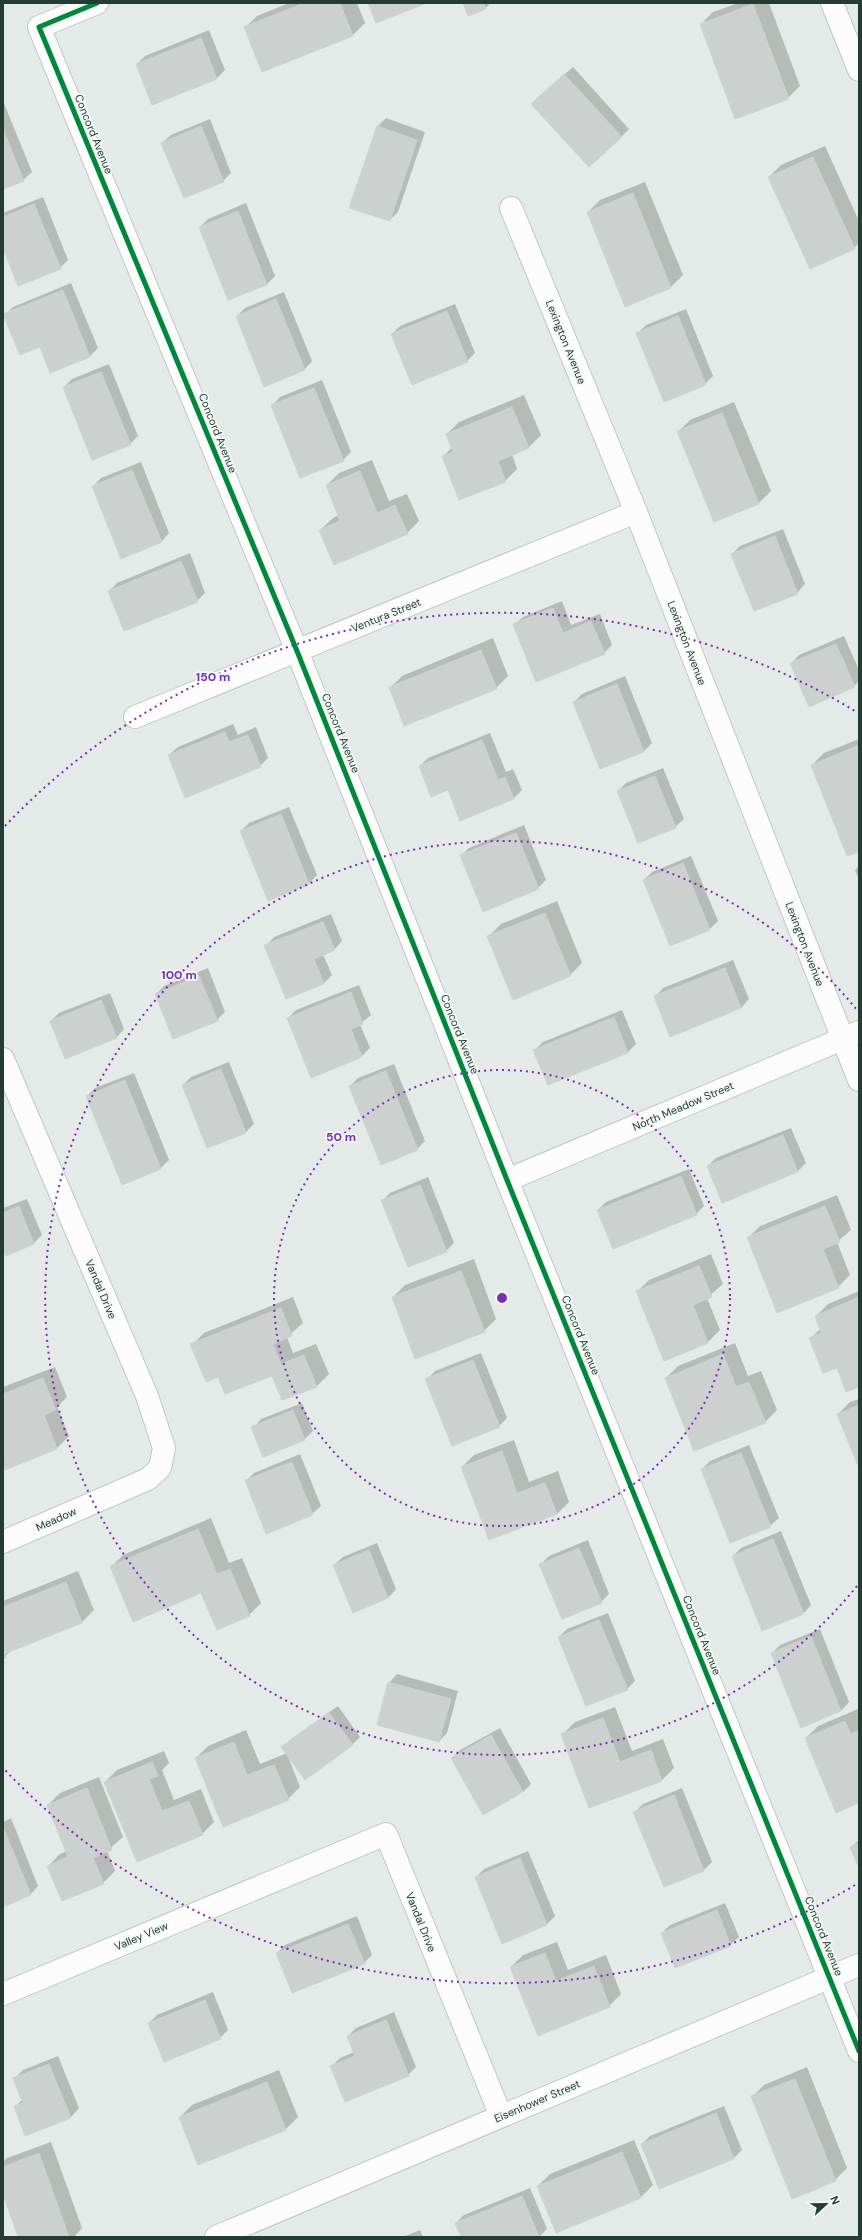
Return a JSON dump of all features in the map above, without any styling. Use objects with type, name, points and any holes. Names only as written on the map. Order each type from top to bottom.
[{"type":"street","name":"Concord Avenue","points":[[97,3],[39,27],[297,651],[507,1180],[859,2051]]},
{"type":"street","points":[[832,3],[859,70]]},
{"type":"street","name":"Lexington Avenue","points":[[511,208],[851,1035],[859,1080]]},
{"type":"street","name":"Ventura Street","points":[[135,717],[636,512]]},
{"type":"street","name":"North Meadow Street","points":[[507,1180],[851,1035]]},
{"type":"street","name":"Vandal Drive","points":[[3,1059],[147,1396],[164,1448],[160,1468],[148,1479],[108,1496]]},
{"type":"street","name":"Meadow","points":[[3,1542],[108,1496]]},
{"type":"street","name":"Vandal Drive","points":[[280,1878],[386,1834],[501,2116]]},
{"type":"street","name":"Valley View","points":[[3,1994],[280,1878]]},
{"type":"street","name":"Eisenhower Street","points":[[216,2237],[859,1965]]},
{"type":"building","points":[[304,3],[340,3],[353,36],[262,72],[244,27]]},
{"type":"building","points":[[368,3],[427,3],[376,23]]},
{"type":"building","points":[[463,3],[483,3],[486,9],[468,16]]},
{"type":"building","points":[[753,4],[789,99],[735,119],[700,24]]},
{"type":"building","points":[[201,38],[217,79],[152,105],[136,64]]},
{"type":"building","points":[[564,74],[622,137],[589,167],[531,104]]},
{"type":"building","points":[[201,126],[224,182],[184,198],[161,143]]},
{"type":"building","points":[[377,126],[417,140],[390,221],[349,208]]},
{"type":"building","points":[[3,129],[24,181],[3,189]]},
{"type":"building","points":[[813,157],[855,249],[810,269],[768,177]]},
{"type":"building","points":[[633,193],[671,288],[625,307],[587,212]]},
{"type":"building","points":[[34,204],[61,269],[18,286],[3,248],[3,217]]},
{"type":"building","points":[[238,211],[267,285],[228,300],[199,227]]},
{"type":"building","points":[[63,290],[90,357],[50,373],[40,347],[20,355],[3,314]]},
{"type":"building","points":[[276,299],[305,370],[264,387],[236,316]]},
{"type":"building","points":[[447,311],[468,362],[412,385],[391,334]]},
{"type":"building","points":[[678,316],[706,385],[664,402],[636,333]]},
{"type":"building","points":[[101,372],[131,445],[92,460],[63,387]]},
{"type":"building","points":[[314,388],[344,461],[300,478],[271,405]]},
{"type":"building","points":[[512,407],[529,448],[498,461],[506,482],[459,500],[442,456],[453,452],[446,434]]},
{"type":"building","points":[[722,413],[759,504],[714,522],[677,431]]},
{"type":"building","points":[[132,470],[162,542],[121,559],[92,486]]},
{"type":"building","points":[[360,471],[377,513],[395,505],[408,534],[334,565],[319,530],[340,521],[326,485]]},
{"type":"building","points":[[775,536],[798,594],[754,611],[731,554]]},
{"type":"building","points":[[181,561],[198,602],[124,631],[108,591]]},
{"type":"building","points":[[553,608],[563,633],[591,621],[605,654],[536,682],[513,624]]},
{"type":"building","points":[[836,644],[855,687],[809,707],[790,663]]},
{"type":"building","points":[[481,650],[497,689],[404,726],[389,687]]},
{"type":"building","points":[[617,684],[644,752],[600,769],[573,702]]},
{"type":"building","points":[[225,732],[229,742],[248,735],[261,767],[185,798],[168,755]]},
{"type":"building","points":[[482,740],[498,780],[505,777],[514,799],[460,821],[448,790],[431,797],[419,766]]},
{"type":"building","points":[[857,746],[859,752],[859,852],[847,856],[811,765]]},
{"type":"building","points":[[655,776],[676,828],[638,843],[617,791]]},
{"type":"building","points":[[281,814],[309,884],[268,901],[240,831]]},
{"type":"building","points":[[516,833],[539,889],[483,912],[460,855]]},
{"type":"building","points":[[683,863],[710,930],[670,946],[643,880]]},
{"type":"building","points":[[545,913],[571,976],[513,1000],[487,936]]},
{"type":"building","points":[[323,922],[335,950],[314,959],[324,984],[286,999],[264,945]]},
{"type":"building","points":[[725,968],[741,1008],[670,1037],[654,996]]},
{"type":"building","points":[[199,976],[218,1021],[173,1039],[155,994]]},
{"type":"building","points":[[351,992],[363,1024],[351,1029],[362,1057],[311,1078],[287,1018]]},
{"type":"building","points":[[101,1000],[117,1038],[65,1059],[50,1021]]},
{"type":"building","points":[[614,1017],[628,1053],[548,1085],[533,1050]]},
{"type":"building","points":[[221,1069],[246,1133],[207,1148],[182,1085]]},
{"type":"building","points":[[386,1071],[418,1150],[381,1165],[349,1086]]},
{"type":"building","points":[[125,1080],[161,1169],[122,1185],[86,1096]]},
{"type":"building","points":[[783,1135],[798,1172],[722,1203],[707,1166]]},
{"type":"building","points":[[681,1176],[697,1215],[613,1249],[597,1210]]},
{"type":"building","points":[[420,1185],[447,1252],[408,1267],[381,1200]]},
{"type":"building","points":[[19,1206],[34,1244],[6,1256],[3,1248],[3,1213]]},
{"type":"building","points":[[825,1206],[840,1242],[823,1249],[839,1288],[777,1313],[747,1237]]},
{"type":"building","points":[[699,1266],[712,1297],[693,1305],[708,1343],[664,1361],[636,1291]]},
{"type":"building","points":[[461,1271],[485,1332],[415,1359],[392,1297]]},
{"type":"building","points":[[859,1297],[859,1387],[846,1392],[837,1368],[823,1373],[809,1338],[821,1333],[815,1316]]},
{"type":"building","points":[[281,1308],[292,1336],[273,1344],[281,1364],[304,1355],[317,1387],[282,1400],[272,1376],[225,1394],[218,1377],[206,1382],[190,1344]]},
{"type":"building","points":[[723,1354],[736,1387],[749,1382],[766,1423],[694,1451],[665,1378]]},
{"type":"building","points":[[473,1360],[500,1427],[452,1446],[425,1379]]},
{"type":"building","points":[[43,1378],[56,1410],[44,1415],[57,1449],[5,1470],[3,1394]]},
{"type":"building","points":[[859,1405],[859,1468],[837,1414]]},
{"type":"building","points":[[293,1410],[305,1440],[263,1457],[251,1427]]},
{"type":"building","points":[[502,1451],[517,1493],[545,1483],[557,1514],[489,1540],[461,1467]]},
{"type":"building","points":[[741,1453],[771,1527],[730,1543],[701,1469]]},
{"type":"building","points":[[292,1462],[313,1515],[266,1534],[245,1480]]},
{"type":"building","points":[[198,1529],[217,1574],[230,1569],[250,1616],[217,1630],[201,1593],[133,1622],[110,1566]]},
{"type":"building","points":[[773,1539],[804,1614],[762,1631],[732,1556]]},
{"type":"building","points":[[579,1548],[602,1603],[562,1619],[539,1564]]},
{"type":"building","points":[[369,1550],[388,1598],[353,1613],[333,1565]]},
{"type":"building","points":[[66,1582],[82,1623],[4,1654],[6,1658],[3,1659],[3,1607]]},
{"type":"building","points":[[599,1620],[628,1690],[586,1706],[558,1637]]},
{"type":"building","points":[[811,1636],[841,1711],[801,1728],[771,1653]]},
{"type":"building","points":[[388,1682],[451,1699],[439,1742],[377,1725]]},
{"type":"building","points":[[329,1713],[353,1745],[305,1780],[281,1747]]},
{"type":"building","points":[[603,1718],[620,1762],[651,1750],[662,1781],[589,1808],[561,1734]]},
{"type":"building","points":[[845,1721],[851,1734],[859,1730],[859,1803],[836,1813],[805,1738]]},
{"type":"building","points":[[491,1735],[523,1792],[483,1815],[451,1758]]},
{"type":"building","points":[[234,1742],[247,1775],[274,1765],[289,1800],[223,1827],[195,1758]]},
{"type":"building","points":[[152,1762],[158,1776],[149,1779],[162,1811],[189,1801],[203,1835],[137,1862],[104,1782]]},
{"type":"building","points":[[87,1788],[112,1850],[93,1858],[104,1884],[62,1901],[47,1866],[68,1857],[47,1805]]},
{"type":"building","points":[[674,1795],[704,1871],[664,1887],[633,1812]]},
{"type":"building","points":[[3,1827],[31,1895],[3,1907]]},
{"type":"building","points":[[859,1843],[859,1868],[850,1847]]},
{"type":"building","points":[[520,1858],[547,1925],[502,1944],[475,1877]]},
{"type":"building","points":[[717,1910],[731,1946],[675,1968],[661,1933]]},
{"type":"building","points":[[348,1924],[365,1964],[292,1993],[276,1953]]},
{"type":"building","points":[[545,1953],[556,1981],[594,1966],[610,2007],[538,2036],[510,1967]]},
{"type":"building","points":[[205,2000],[221,2039],[164,2062],[148,2023]]},
{"type":"building","points":[[386,2020],[409,2076],[345,2102],[330,2066],[355,2056],[347,2036]]},
{"type":"building","points":[[49,2064],[71,2118],[25,2136],[14,2106],[23,2103],[13,2078]]},
{"type":"building","points":[[795,2079],[836,2181],[792,2199],[751,2096]]},
{"type":"building","points":[[267,2082],[286,2130],[198,2165],[179,2117]]},
{"type":"building","points":[[716,2113],[734,2159],[659,2189],[641,2144]]},
{"type":"building","points":[[622,2152],[641,2198],[556,2233],[537,2186]]},
{"type":"building","points":[[39,2153],[69,2237],[18,2237],[3,2194],[3,2167]]},
{"type":"building","points":[[522,2196],[539,2237],[461,2237],[455,2223]]},
{"type":"cycle path","points":[[97,3],[39,27],[297,651],[507,1180],[859,2051]]}]
